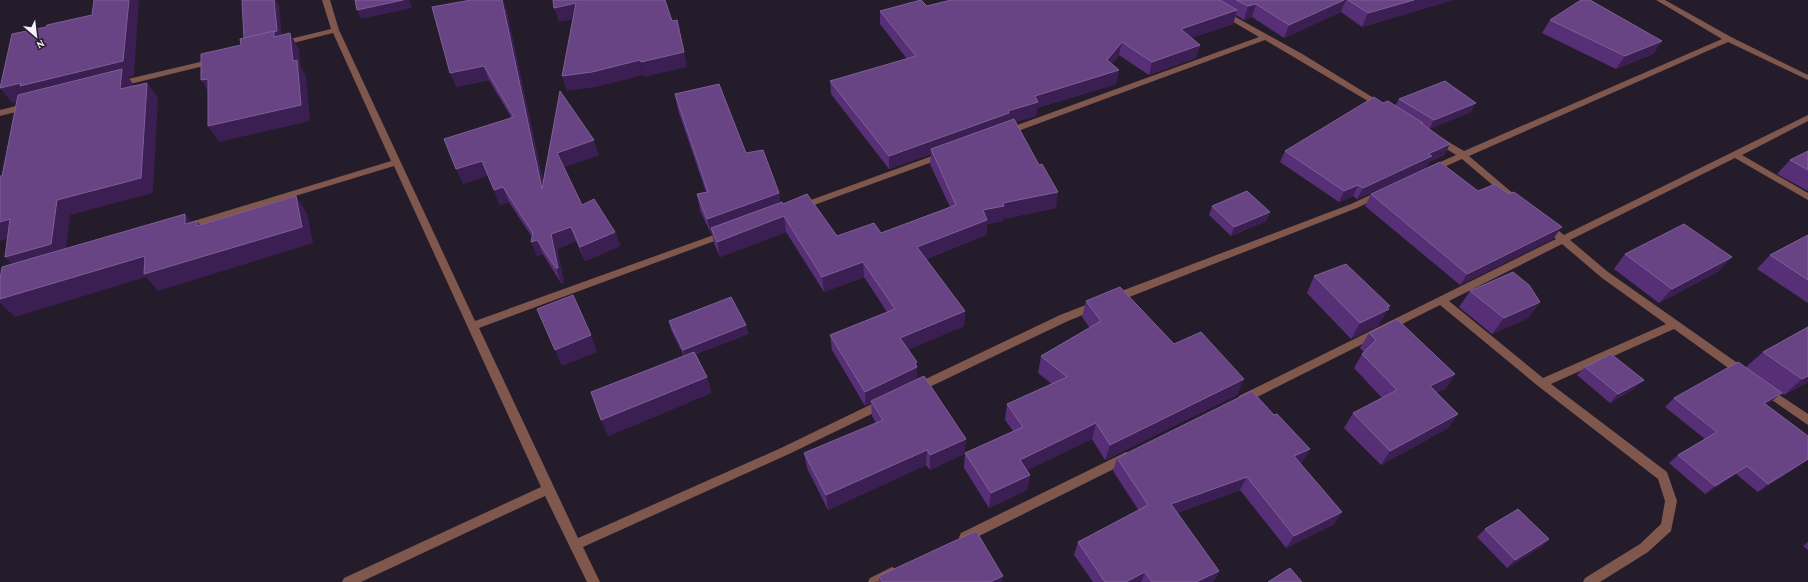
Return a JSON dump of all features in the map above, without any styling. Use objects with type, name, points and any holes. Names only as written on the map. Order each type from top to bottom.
[{"type":"street","points":[[326,0],[335,30],[548,489],[594,582]]},
{"type":"street","points":[[1200,0],[1266,37],[1389,110]]},
{"type":"street","points":[[1660,0],[1728,39],[1808,78]]},
{"type":"street","points":[[274,45],[335,30]]},
{"type":"street","points":[[997,135],[1266,37]]},
{"type":"street","points":[[1422,174],[1728,39]]},
{"type":"street","points":[[107,87],[221,58]]},
{"type":"street","points":[[0,113],[38,104]]},
{"type":"street","points":[[1236,403],[1808,118]]},
{"type":"street","points":[[1429,135],[1463,155],[1528,210]]},
{"type":"street","points":[[788,212],[952,152]]},
{"type":"street","points":[[1734,154],[1808,197]]},
{"type":"street","points":[[176,230],[397,162]]},
{"type":"street","points":[[907,393],[1064,318],[1354,206],[1388,190]]},
{"type":"street","points":[[1540,220],[1605,275],[1808,420]]},
{"type":"street","points":[[473,326],[735,231]]},
{"type":"street","points":[[1442,301],[1542,383],[1663,476],[1671,502],[1667,526],[1644,548],[1589,582]]},
{"type":"street","points":[[1542,383],[1675,324]]},
{"type":"street","points":[[575,545],[785,451],[892,399]]},
{"type":"street","points":[[952,543],[1136,452]]},
{"type":"street","points":[[348,582],[548,489]]},
{"type":"street","points":[[874,582],[902,568]]},
{"type":"building","points":[[94,0],[129,0],[123,61],[20,86],[21,83],[0,88],[12,34],[92,15]]},
{"type":"building","points":[[242,0],[274,0],[277,31],[244,39]]},
{"type":"building","points":[[355,0],[403,0],[357,10]]},
{"type":"building","points":[[471,0],[502,0],[542,189],[560,91],[594,140],[557,153],[582,205],[594,199],[615,232],[580,247],[571,227],[551,234],[558,268],[556,268],[537,240],[531,242],[533,233],[503,187],[494,190],[482,161],[456,169],[444,139],[514,117],[484,66],[450,73],[432,7]]},
{"type":"building","points":[[553,0],[665,0],[672,21],[677,20],[684,52],[641,62],[640,60],[592,72],[562,76],[576,3],[554,8]]},
{"type":"building","points":[[921,0],[927,6],[951,0],[1220,0],[1237,10],[1181,29],[1200,45],[1152,62],[1122,42],[1107,60],[1119,70],[1035,96],[1038,102],[1008,111],[1009,113],[889,156],[830,81],[916,56],[880,11]]},
{"type":"building","points":[[1236,0],[1344,0],[1289,25],[1256,4],[1248,6]]},
{"type":"building","points":[[1348,0],[1414,0],[1368,13]]},
{"type":"building","points":[[1581,0],[1590,0],[1662,41],[1625,56],[1550,20]]},
{"type":"building","points":[[274,31],[274,37],[290,33],[293,61],[297,60],[301,105],[208,126],[208,79],[201,80],[201,54],[241,45],[240,39]]},
{"type":"building","points":[[122,69],[120,89],[147,83],[141,178],[57,200],[51,244],[5,257],[10,219],[0,222],[0,176],[2,176],[18,95]]},
{"type":"building","points":[[1445,81],[1476,103],[1434,120],[1399,99]]},
{"type":"building","points":[[719,84],[746,153],[763,150],[779,193],[707,219],[697,194],[708,192],[675,94]]},
{"type":"building","points":[[1374,97],[1383,103],[1388,101],[1423,123],[1421,123],[1450,144],[1428,154],[1432,156],[1363,188],[1358,185],[1344,191],[1285,151]]},
{"type":"building","points":[[1014,119],[1039,165],[1042,164],[1058,192],[1003,203],[1004,206],[983,210],[987,220],[917,247],[965,311],[900,338],[917,362],[915,363],[917,367],[865,392],[830,335],[895,309],[863,262],[822,277],[784,216],[717,242],[711,228],[782,202],[783,204],[807,194],[837,236],[874,223],[881,233],[956,205],[931,149]]},
{"type":"building","points":[[1808,151],[1808,170],[1790,160]]},
{"type":"building","points":[[1440,162],[1478,191],[1495,184],[1509,194],[1514,192],[1562,227],[1467,274],[1371,194]]},
{"type":"building","points":[[1247,191],[1270,212],[1234,227],[1212,206]]},
{"type":"building","points":[[296,196],[302,227],[144,274],[145,256],[0,299],[0,279],[2,267],[185,214],[185,224],[197,221],[197,226]]},
{"type":"building","points":[[1684,224],[1732,257],[1672,289],[1625,254]]},
{"type":"building","points":[[1808,235],[1808,280],[1770,255]]},
{"type":"building","points":[[1346,264],[1390,306],[1387,307],[1389,309],[1360,323],[1314,276]]},
{"type":"building","points":[[1513,272],[1529,285],[1540,302],[1504,318],[1470,291]]},
{"type":"building","points":[[1120,287],[1174,344],[1201,332],[1244,379],[1110,445],[1096,423],[1020,460],[1030,475],[991,493],[965,453],[1023,427],[1007,404],[1067,377],[1041,356],[1101,321],[1086,301]]},
{"type":"building","points":[[573,295],[591,335],[555,350],[537,309]]},
{"type":"building","points":[[731,297],[746,325],[683,350],[669,321]]},
{"type":"building","points":[[1397,319],[1455,374],[1430,386],[1458,414],[1390,451],[1353,413],[1397,390],[1362,354],[1376,340],[1369,333]]},
{"type":"building","points":[[1808,327],[1808,376],[1802,379],[1763,352]]},
{"type":"building","points":[[694,352],[707,377],[601,420],[591,392]]},
{"type":"building","points":[[1611,354],[1644,380],[1618,394],[1585,367]]},
{"type":"building","points":[[1738,362],[1782,393],[1764,403],[1808,436],[1808,459],[1768,484],[1747,466],[1715,486],[1678,455],[1717,432],[1674,398]]},
{"type":"building","points":[[924,376],[966,439],[930,455],[927,450],[826,495],[804,453],[883,420],[871,401]]},
{"type":"building","points":[[1252,391],[1274,415],[1277,414],[1310,449],[1294,456],[1342,512],[1294,536],[1247,477],[1171,504],[1219,571],[1196,582],[1152,582],[1145,572],[1126,582],[1105,582],[1078,542],[1148,505],[1117,458]]},
{"type":"building","points":[[1518,509],[1549,539],[1515,560],[1485,529]]},
{"type":"building","points":[[976,531],[1003,576],[990,582],[882,582],[879,576]]},
{"type":"building","points":[[1290,568],[1302,582],[1268,582]]}]
